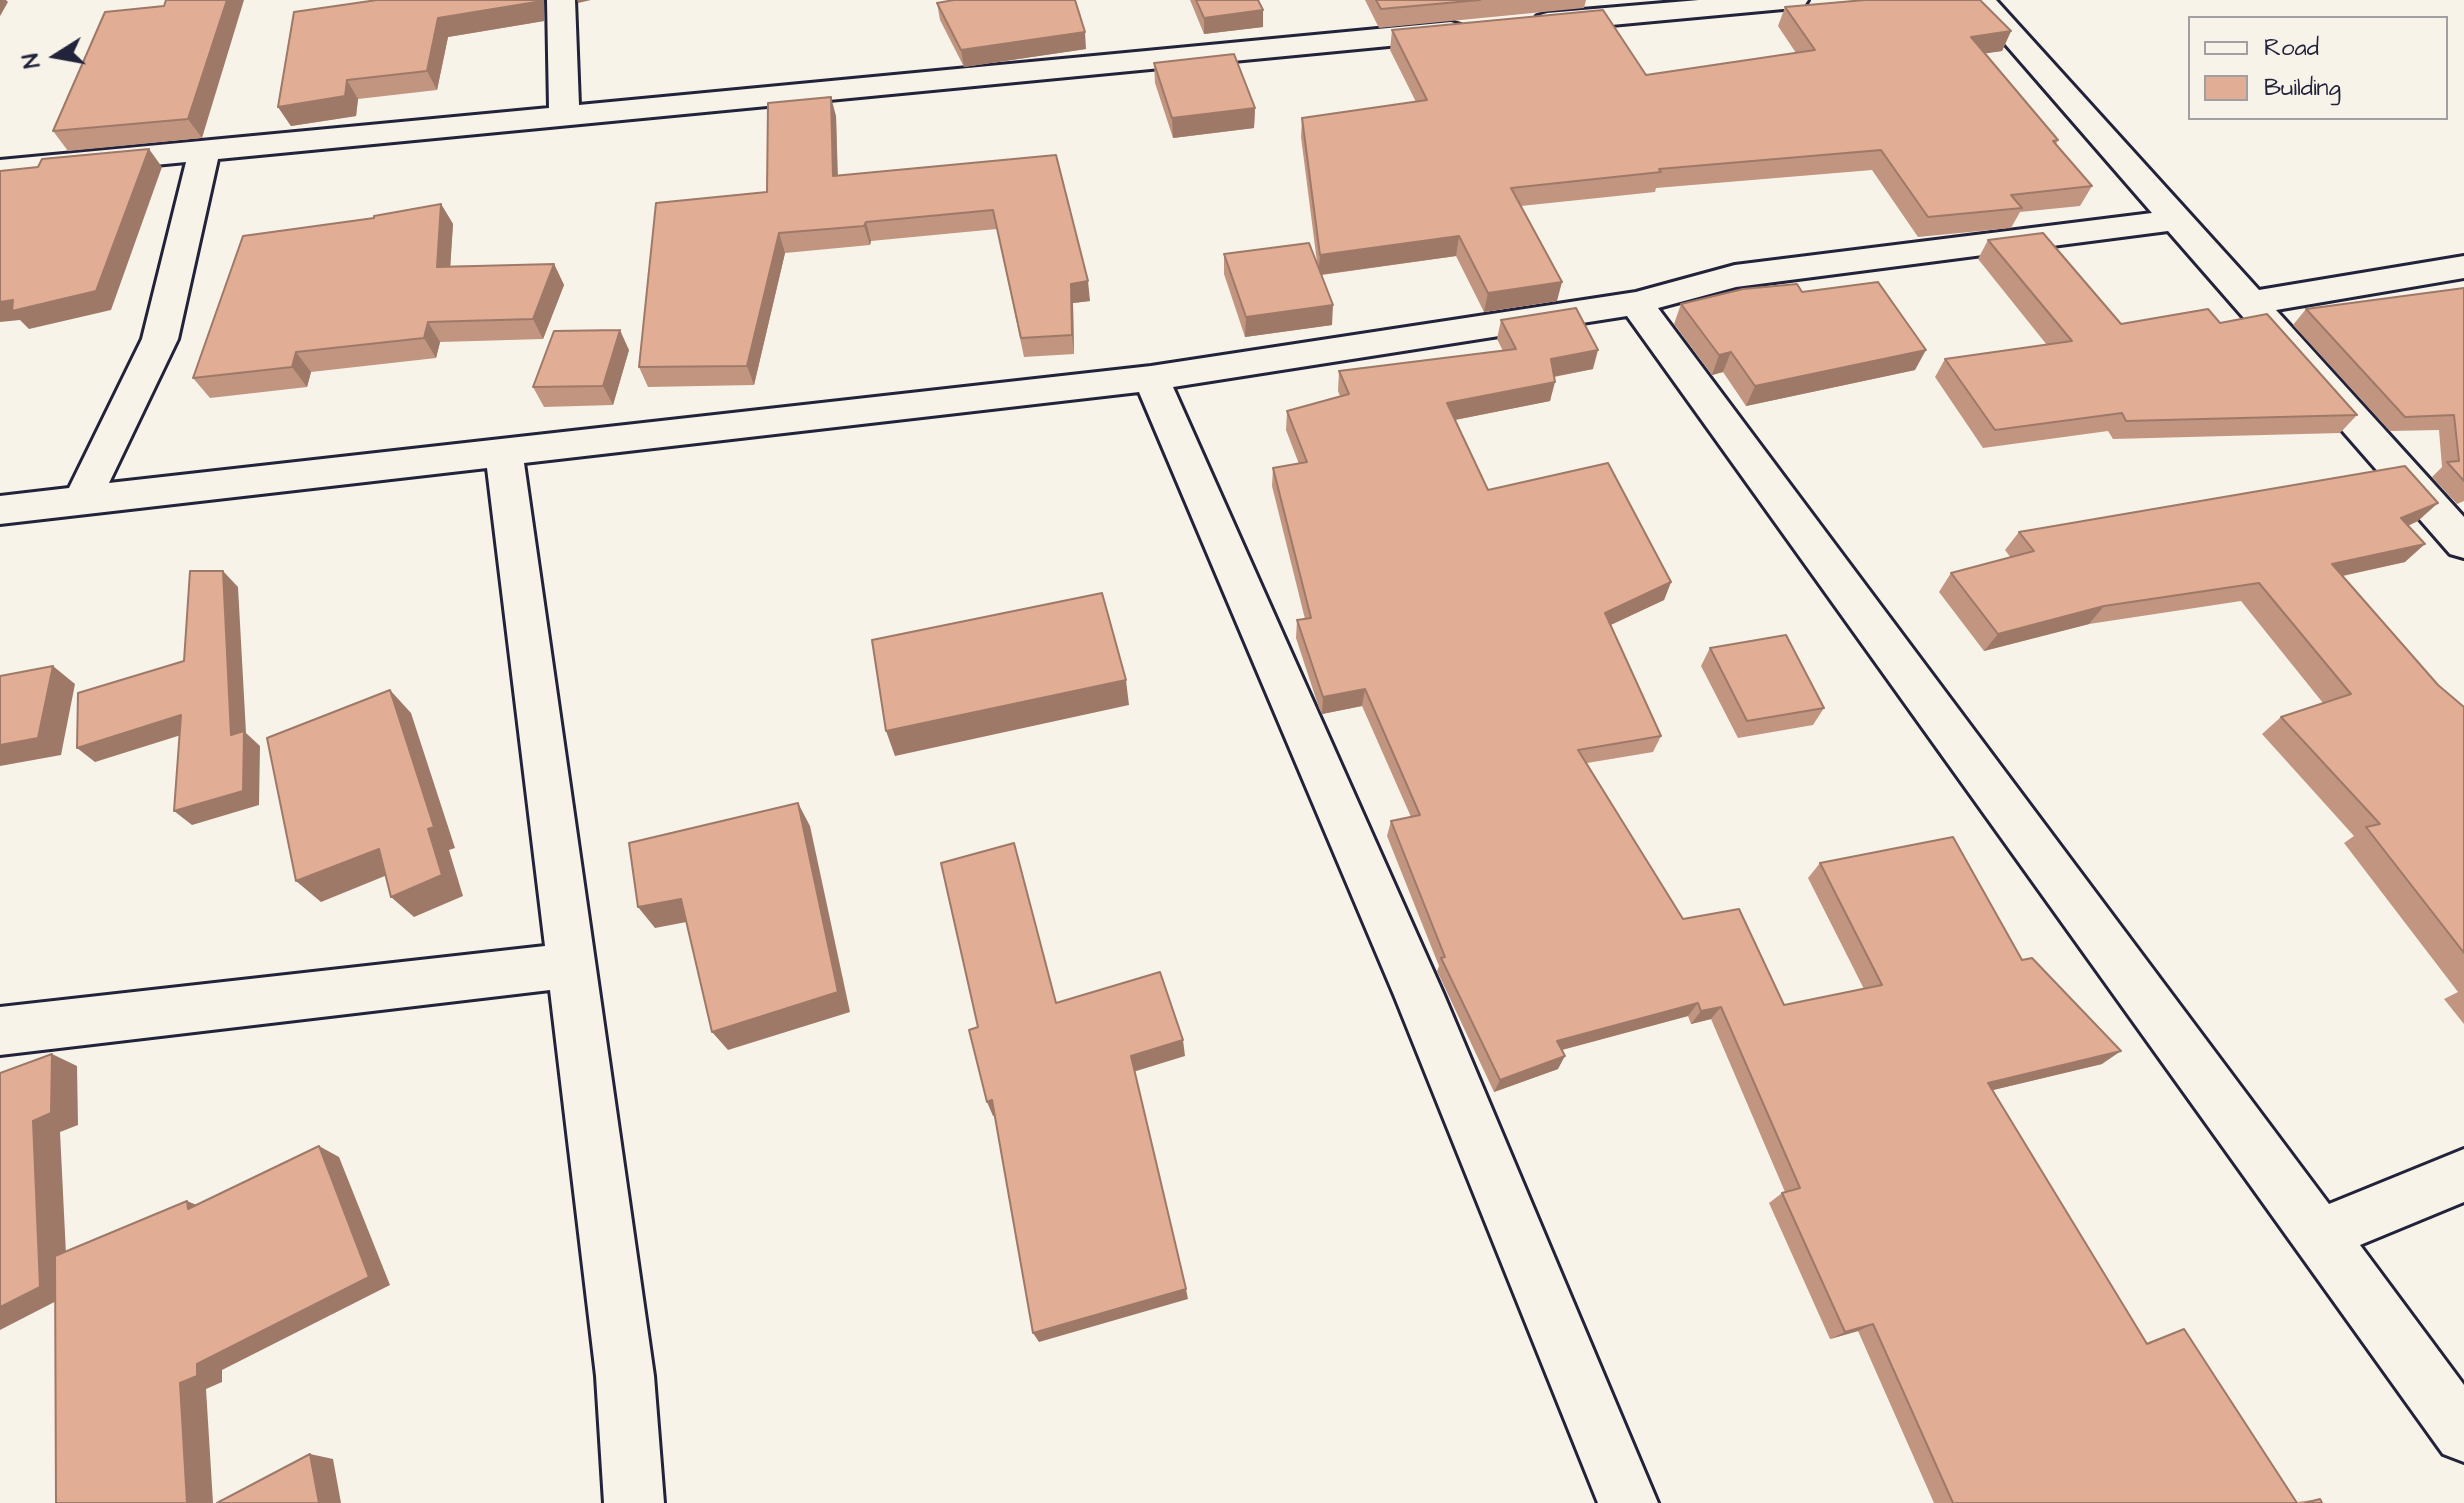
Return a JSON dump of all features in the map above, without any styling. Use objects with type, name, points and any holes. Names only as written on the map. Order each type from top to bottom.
[{"type":"street","points":[[561,0],[564,118]]},
{"type":"street","points":[[1516,25],[1794,0]]},
{"type":"street","points":[[1981,0],[2464,543]]},
{"type":"street","points":[[0,170],[1485,28]]},
{"type":"street","points":[[82,500],[160,339],[204,152]]},
{"type":"street","points":[[0,510],[1151,378],[1636,303],[1735,276],[2174,220]]},
{"type":"street","points":[[2248,303],[2464,267]]},
{"type":"street","points":[[1636,303],[2464,1433]]},
{"type":"street","points":[[1151,378],[1419,995],[1628,1503]]},
{"type":"street","points":[[504,452],[625,1376],[634,1503]]},
{"type":"street","points":[[0,1031],[572,965]]},
{"type":"street","points":[[2319,1235],[2464,1175]]},
{"type":"building","points":[[166,0],[227,0],[188,119],[53,131],[105,12],[164,6]]},
{"type":"building","points":[[377,0],[536,2],[438,18],[427,71],[347,80],[345,96],[278,107],[294,12]]},
{"type":"building","points":[[954,0],[1075,0],[1085,32],[961,50],[937,3]]},
{"type":"building","points":[[1196,0],[1258,0],[1263,10],[1204,18]]},
{"type":"building","points":[[1376,0],[1480,0],[1381,9]]},
{"type":"building","points":[[1865,0],[1980,0],[2011,31],[1971,37],[2058,140],[2053,141],[2092,186],[2011,195],[2022,208],[1928,217],[1881,150],[1659,169],[1661,172],[1511,188],[1562,282],[1488,293],[1459,236],[1320,255],[1302,118],[1427,100],[1392,30],[1603,10],[1646,75],[1815,50],[1785,7]]},
{"type":"building","points":[[1234,54],[1255,108],[1172,118],[1154,63]]},
{"type":"building","points":[[831,97],[833,176],[1056,155],[1088,281],[1071,284],[1072,335],[1021,338],[993,210],[779,233],[747,366],[639,367],[656,203],[767,192],[768,103]]},
{"type":"building","points":[[149,149],[96,291],[12,311],[13,300],[0,302],[0,171],[38,167],[42,159]]},
{"type":"building","points":[[441,204],[437,267],[554,264],[533,319],[428,322],[424,338],[296,352],[292,367],[193,378],[243,236],[374,218]]},
{"type":"building","points":[[2043,233],[2121,324],[2208,309],[2220,323],[2267,314],[2357,415],[2126,421],[2122,413],[1995,430],[1945,359],[2072,341],[1988,240]]},
{"type":"building","points":[[1309,243],[1333,305],[1246,317],[1224,254]]},
{"type":"building","points":[[1878,282],[1926,350],[1755,386],[1731,352],[1719,355],[1681,304],[1743,289],[1797,284],[1802,292]]},
{"type":"building","points":[[2464,288],[2464,481],[2447,462],[2459,461],[2454,415],[2405,417],[2306,309]]},
{"type":"building","points":[[1576,308],[1598,350],[1551,359],[1555,382],[1447,403],[1488,490],[1608,463],[1671,582],[1605,613],[1661,736],[1578,750],[1683,919],[1739,909],[1784,1005],[1882,985],[1820,863],[1953,837],[2022,960],[2032,958],[2121,1051],[1988,1083],[2147,1344],[2184,1329],[2297,1503],[1953,1503],[1873,1324],[1845,1332],[1782,1193],[1800,1188],[1721,1007],[1701,1011],[1698,1003],[1557,1041],[1565,1056],[1500,1080],[1441,958],[1445,957],[1391,821],[1420,815],[1365,689],[1323,697],[1297,620],[1311,618],[1273,468],[1307,462],[1287,411],[1349,394],[1339,371],[1516,349],[1501,320]]},
{"type":"building","points":[[620,330],[603,386],[533,387],[554,331]]},
{"type":"building","points":[[2405,466],[2438,503],[2401,518],[2425,544],[2332,564],[2438,685],[2464,707],[2464,953],[2366,827],[2380,824],[2281,717],[2351,694],[2259,583],[2104,606],[1998,634],[1951,573],[2034,551],[2019,532]]},
{"type":"building","points":[[190,571],[223,571],[231,735],[244,731],[243,791],[174,811],[181,715],[77,748],[78,693],[184,661]]},
{"type":"building","points":[[1102,593],[1126,680],[886,731],[872,640]]},
{"type":"building","points":[[1786,635],[1824,708],[1747,721],[1710,648]]},
{"type":"building","points":[[53,666],[38,738],[0,745],[0,676]]},
{"type":"building","points":[[390,690],[434,827],[428,829],[442,875],[391,897],[379,849],[296,881],[267,738]]},
{"type":"building","points":[[798,803],[838,992],[712,1032],[681,899],[638,907],[629,843]]},
{"type":"building","points":[[1014,843],[1056,1003],[1160,972],[1183,1040],[1131,1056],[1186,1289],[1033,1333],[992,1100],[987,1102],[969,1030],[978,1027],[941,863]]},
{"type":"building","points":[[52,1054],[51,1113],[33,1121],[40,1287],[0,1307],[0,1073]]},
{"type":"building","points":[[319,1146],[369,1277],[197,1364],[197,1376],[180,1383],[187,1503],[56,1503],[55,1256],[187,1201],[188,1209]]},
{"type":"building","points":[[310,1454],[319,1503],[217,1503]]}]
